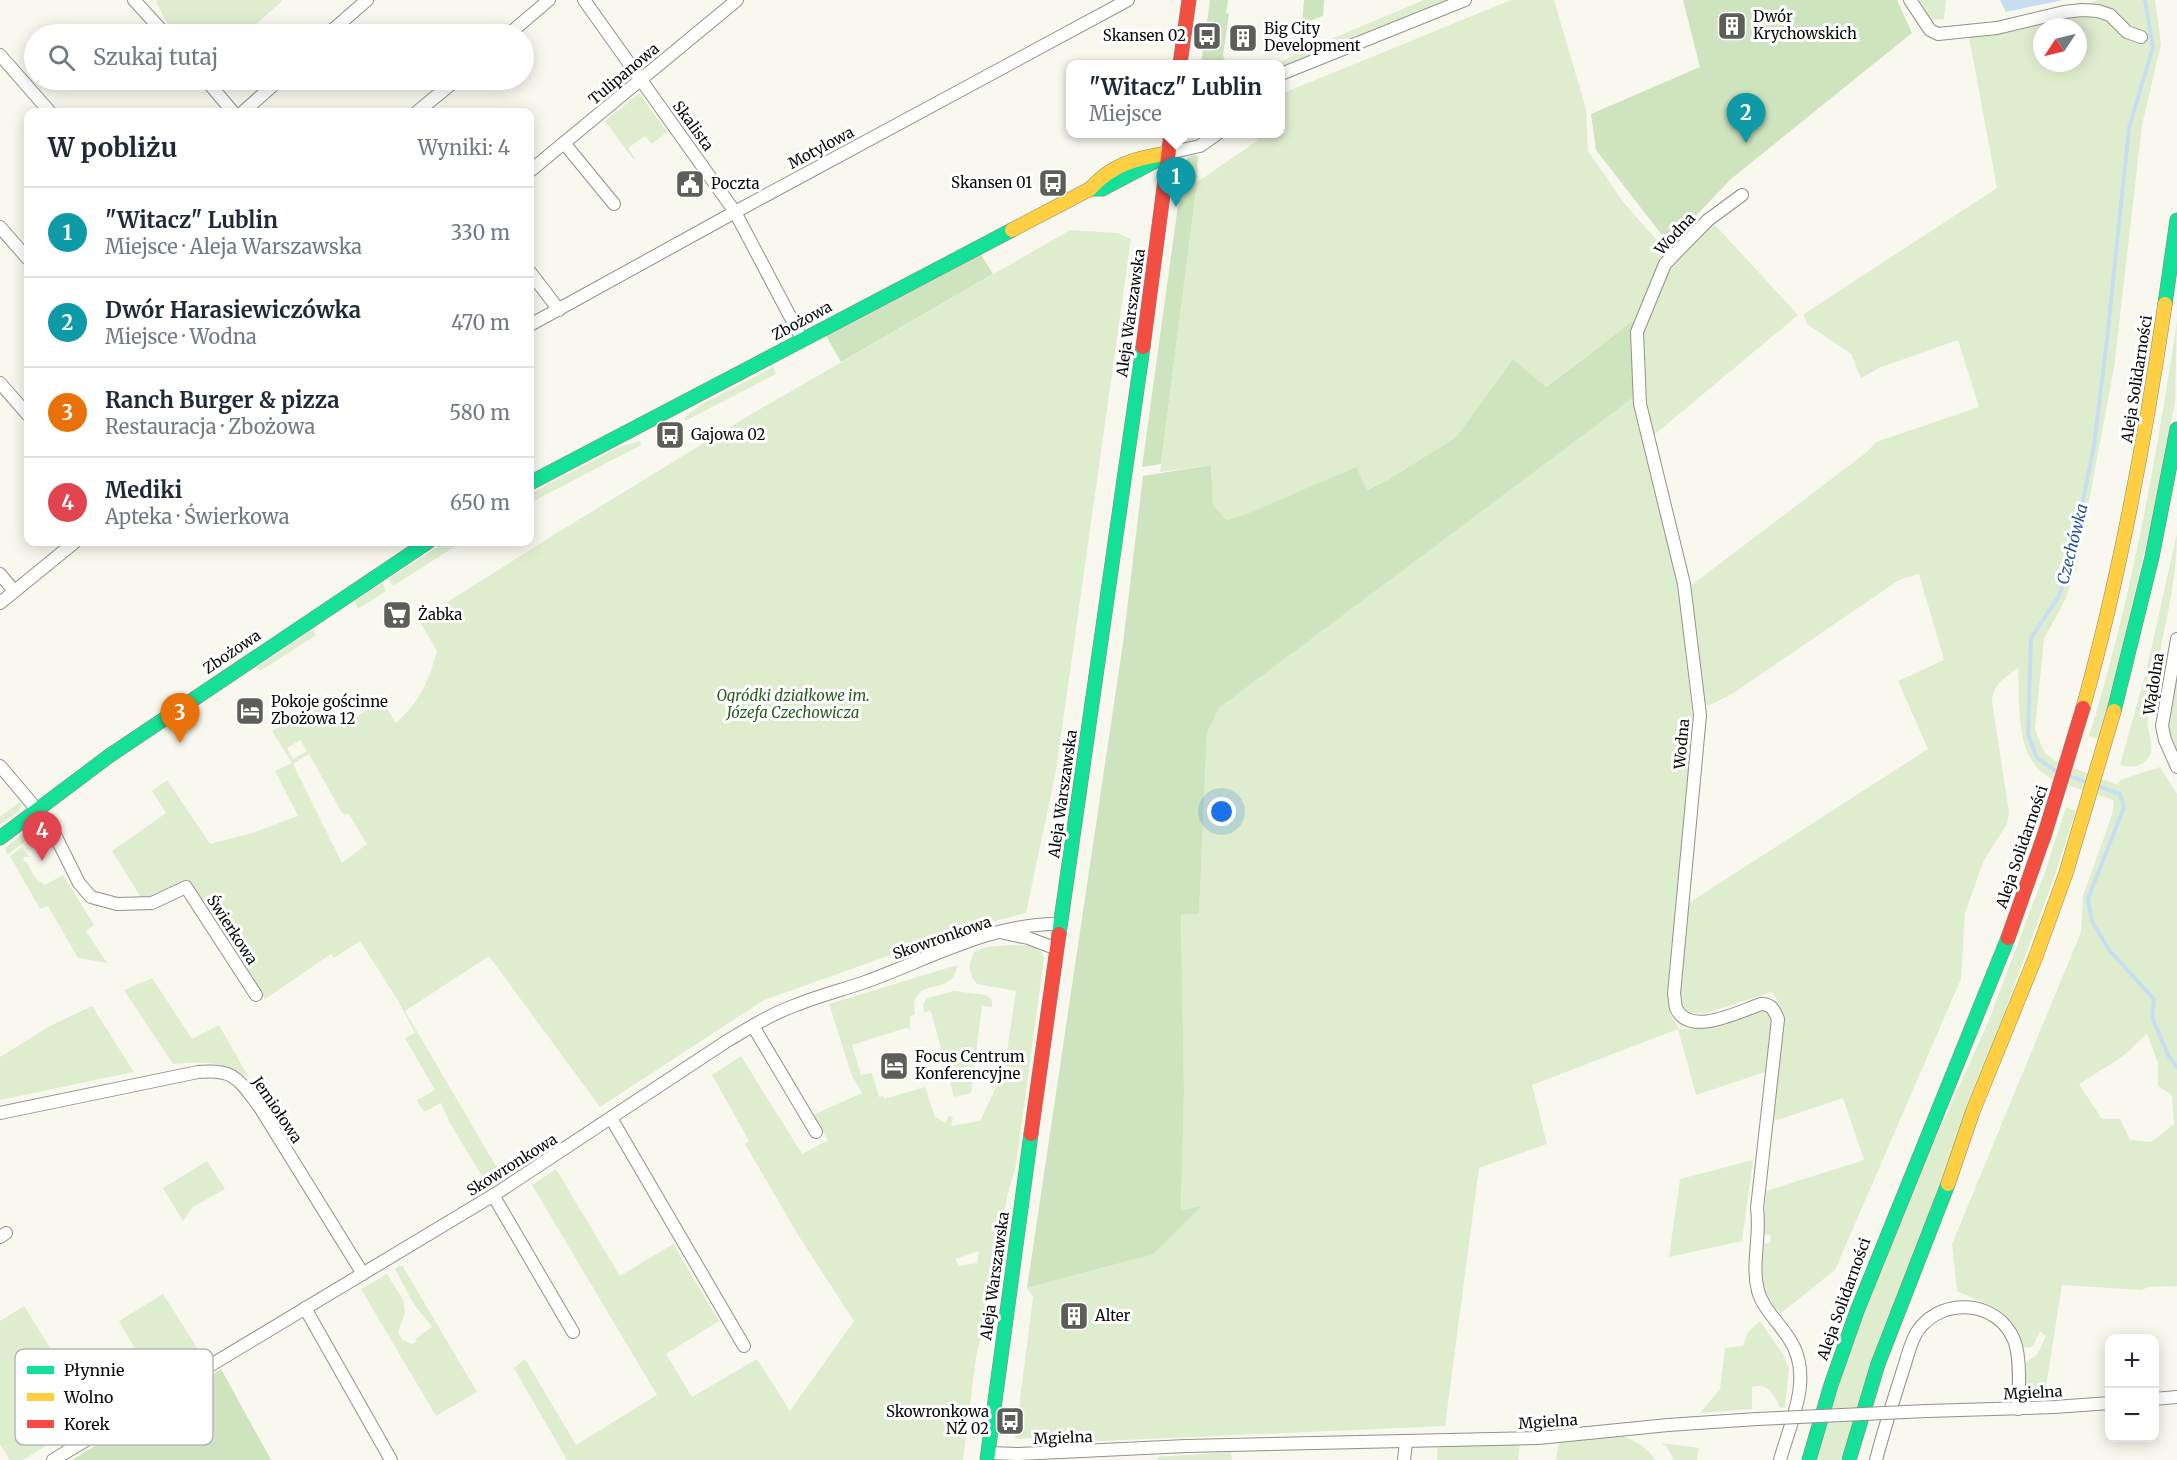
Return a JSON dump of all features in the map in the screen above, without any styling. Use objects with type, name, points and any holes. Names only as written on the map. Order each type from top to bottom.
[{"type":"street","points":[[339,24],[367,0]]},
{"type":"street","points":[[521,24],[549,0]]},
{"type":"street","name":"Skalista","points":[[584,0],[735,212],[802,339]]},
{"type":"street","name":"Tulipanowa","points":[[534,168],[737,0]]},
{"type":"street","name":"Motylowa","points":[[534,323],[1128,0]]},
{"type":"street","points":[[1181,60],[1189,0]]},
{"type":"street","points":[[1285,72],[1465,0]]},
{"type":"street","points":[[1910,0],[1930,30],[1938,34],[1997,28],[2082,10],[2098,11],[2110,15],[2127,32],[2141,37]]},
{"type":"street","points":[[138,1],[157,24]]},
{"type":"street","points":[[0,55],[24,82]]},
{"type":"street","points":[[31,90],[46,108]]},
{"type":"street","points":[[214,90],[230,108]]},
{"type":"street","points":[[248,108],[268,90]]},
{"type":"street","points":[[422,108],[444,90]]},
{"type":"street","name":"Aleja Warszawska","points":[[988,1457],[1171,138]]},
{"type":"street","points":[[1169,153],[1200,146],[1214,138]]},
{"type":"street","points":[[564,143],[614,204]]},
{"type":"street","name":"Zbożowa","points":[[534,481],[1090,189],[1102,189],[1169,153]]},
{"type":"street","name":"Wodna","points":[[1742,195],[1708,220],[1665,264],[1637,332],[1640,404],[1684,585],[1700,715],[1674,994],[1676,1008],[1694,1023],[1704,1023],[1767,1004],[1773,1008],[1778,1019],[1757,1208],[1759,1231],[1755,1274],[1763,1304],[1795,1348],[1801,1369],[1800,1392],[1780,1460]]},
{"type":"street","name":"Aleja Solidarności","points":[[1809,1460],[1829,1391],[1863,1290],[1990,986],[2032,873],[2081,718],[2105,628],[2134,492],[2153,391],[2177,220]]},
{"type":"street","points":[[0,227],[24,254]]},
{"type":"street","points":[[534,277],[559,310]]},
{"type":"street","points":[[0,383],[24,410]]},
{"type":"street","points":[[1849,1460],[1889,1334],[2027,978],[2079,831],[2110,726],[2141,604],[2177,429]]},
{"type":"street","points":[[0,603],[70,546]]},
{"type":"street","name":"Zbożowa","points":[[0,838],[109,756],[420,546]]},
{"type":"street","points":[[0,574],[15,591]]},
{"type":"street","name":"Wądolna","points":[[2177,639],[2162,726],[2164,740],[2177,767]]},
{"type":"street","name":"Świerkowa","points":[[0,766],[50,825],[79,884],[91,897],[117,904],[152,903],[186,887],[256,995]]},
{"type":"street","name":"Skowronkowa","points":[[213,1363],[493,1196],[753,1026],[795,1005],[866,982],[964,943],[1029,925],[1061,924]]},
{"type":"street","name":"Skowronkowa","points":[[1003,933],[1028,938],[1057,949]]},
{"type":"street","points":[[753,1026],[816,1132]]},
{"type":"street","name":"Jemiołowa","points":[[0,1113],[198,1072],[215,1070],[231,1075],[243,1083],[259,1106],[363,1274]]},
{"type":"street","points":[[611,1118],[744,1346]]},
{"type":"street","points":[[493,1196],[573,1332]]},
{"type":"street","points":[[1875,1460],[1917,1331],[1925,1322],[1943,1310],[1955,1307],[1979,1309],[1991,1313],[2006,1327],[2014,1339],[2017,1352],[2018,1409]]},
{"type":"street","points":[[304,1308],[391,1460]]},
{"type":"street","points":[[2159,1399],[2177,1397]]},
{"type":"street","name":"Mgielna","points":[[988,1457],[1186,1446],[1538,1438],[1757,1419],[2018,1409],[2105,1403]]},
{"type":"street","points":[[1404,1460],[1406,1442]]},
{"type":"street","name":"Skowronkowa","points":[[53,1460],[78,1445]]},
{"type":"green space","points":[[158,0],[282,1],[256,24],[168,24],[156,2]]},
{"type":"green space","points":[[1210,0],[1228,0],[1226,13],[1229,14],[1223,56],[1225,60],[1202,60]]},
{"type":"green space","points":[[1304,0],[1324,0],[1323,16],[1302,24]]},
{"type":"green space","points":[[1424,0],[1465,0],[1285,72],[1285,60]]},
{"type":"green space","points":[[1511,0],[1554,0],[1586,109],[1588,151],[1623,202],[1670,255],[1634,320],[1545,387],[1513,359],[1456,437],[1388,480],[1366,490],[1356,468],[1249,513],[1225,520],[1213,505],[1211,465],[1160,472],[1197,182],[1257,141],[1258,138],[1285,138],[1285,92]]},
{"type":"green space","points":[[1683,0],[1897,0],[1912,33],[1731,179],[1669,244],[1596,150],[1591,114],[1700,67]]},
{"type":"green space","points":[[1919,0],[1946,0],[1944,19],[1930,20]]},
{"type":"green space","points":[[2097,0],[2155,0],[2161,44],[2142,125],[2114,368],[2077,565],[2066,598],[2044,639],[2035,729],[2044,752],[2055,761],[2118,785],[2120,780],[2160,767],[2177,794],[2177,1286],[2149,1287],[2141,1290],[2062,1285],[2044,1400],[2024,1395],[2024,1363],[2037,1355],[2046,1336],[2040,1331],[2033,1346],[2023,1347],[2005,1315],[1990,1305],[1957,1291],[1952,1244],[2081,932],[2083,896],[2112,815],[2114,801],[2054,780],[2036,767],[2024,742],[2021,727],[2018,667],[2001,681],[1993,695],[2009,813],[2007,824],[1984,860],[1965,913],[1961,979],[1835,1270],[1780,1314],[1768,1297],[1762,1273],[1762,1244],[1770,1243],[1771,1235],[1763,1234],[1766,1191],[1864,1160],[1843,1098],[1774,1121],[1782,1018],[1778,1002],[1772,992],[1707,1013],[1687,1011],[1681,1005],[1677,994],[1687,904],[1928,749],[1898,681],[1944,660],[1919,574],[1899,580],[1732,694],[1708,706],[1704,702],[1689,587],[1867,452],[1876,442],[1979,407],[1958,340],[1881,367],[1861,378],[1851,354],[1807,324],[1804,314],[1997,188],[1969,37],[2033,24],[2033,72],[2087,72],[2087,18],[2057,18]],"holes":[[[2147,1034],[2158,1063],[2158,1086],[2172,1095],[2174,1124],[2151,1142],[2130,1140],[2120,1119],[2102,1119],[2079,1084],[2122,1057]]]},
{"type":"green space","points":[[639,93],[667,132],[652,144],[645,136],[628,148],[634,160],[605,121]]},
{"type":"green space","points":[[1192,155],[1198,156],[1197,182],[1161,464],[1142,467],[1183,169],[1187,158]]},
{"type":"green space","points":[[1715,225],[1798,315],[1654,435],[1646,402],[1642,331],[1669,267],[1711,226]]},
{"type":"green space","name":"Ogródki działkowe im. Józefa Czechowicza","points":[[1070,230],[1118,233],[1131,239],[1056,771],[1026,913],[964,929],[764,1000],[600,1107],[489,956],[405,1011],[500,1173],[485,1181],[451,1125],[441,1103],[424,1112],[417,1100],[435,1090],[405,1038],[415,1033],[397,999],[360,941],[334,958],[331,954],[265,999],[189,880],[151,897],[140,896],[112,851],[166,813],[152,791],[167,780],[210,844],[253,833],[298,816],[275,771],[292,763],[272,731],[296,717],[299,720],[329,702],[343,725],[382,701],[396,723],[418,699],[437,651],[419,620],[743,419]],"holes":[[[300,740],[307,751],[293,759],[287,748]],[[309,754],[342,813],[349,814],[367,844],[342,863],[293,764]]]},
{"type":"green space","points":[[980,253],[993,274],[841,362],[825,334]]},
{"type":"green space","points":[[1634,320],[1632,334],[1634,397],[1219,708],[1207,733],[1199,914],[1181,914],[1184,1089],[1181,1210],[1202,1206],[1154,1254],[1027,1288],[1123,643],[1143,476],[1211,465],[1213,505],[1226,520],[1249,513],[1356,467],[1367,490],[1388,480],[1456,437],[1513,359],[1546,387]]},
{"type":"green space","points":[[2177,321],[2175,402],[2159,490],[2100,740],[2089,736],[2130,582],[2160,426]]},
{"type":"green space","points":[[773,367],[776,374],[685,421],[684,418],[700,405]]},
{"type":"green space","points":[[1634,397],[1678,586],[1693,721],[1667,994],[1670,1014],[1679,1029],[1693,1028],[1757,1006],[1772,1013],[1774,1018],[1768,1071],[1696,1095],[1678,1029],[1532,1085],[1547,1144],[1479,1168],[1445,1426],[1081,1442],[1064,1436],[1015,1439],[1033,1297],[1027,1288],[1154,1254],[1201,1207],[1181,1210],[1184,1089],[1181,914],[1199,913],[1207,733],[1219,707]]},
{"type":"green space","points":[[640,441],[641,445],[534,501],[534,492],[619,447]]},
{"type":"green space","points":[[2177,533],[2174,579],[2148,717],[2151,753],[2142,764],[2130,767],[2120,765],[2146,672]]},
{"type":"green space","points":[[439,546],[456,546],[393,586],[389,580]]},
{"type":"green space","points":[[383,584],[386,591],[358,609],[354,601]]},
{"type":"green space","points":[[313,629],[316,635],[260,671],[257,667]]},
{"type":"green space","points":[[2177,667],[2177,755],[2168,734],[2168,720]]},
{"type":"green space","points":[[21,801],[20,810],[0,825],[0,817]]},
{"type":"green space","points":[[2066,807],[2076,811],[2055,875],[1840,1460],[1815,1460],[1856,1332],[1930,1150],[1987,1025],[2045,872]]},
{"type":"green space","points":[[30,828],[35,834],[7,855],[5,848]]},
{"type":"green space","points":[[22,847],[29,857],[24,857],[23,860],[36,879],[45,885],[63,875],[94,925],[86,931],[107,963],[78,958],[48,906],[40,909],[10,856]]},
{"type":"green space","points":[[1011,945],[1036,948],[1044,959],[1016,1165],[1005,1212],[1007,1230],[976,1357],[963,1460],[567,1460],[514,1368],[525,1359],[576,1445],[657,1395],[532,1185],[556,1169],[620,1276],[673,1244],[719,1321],[666,1354],[692,1397],[757,1359],[790,1411],[854,1321],[800,1238],[745,1144],[749,1141],[712,1075],[741,1056],[802,1154],[828,1140],[813,1115],[862,1093],[852,1076],[829,1004],[957,965],[949,981],[918,994],[915,1002],[915,1015],[910,1016],[910,1029],[906,1028],[852,1045],[861,1075],[872,1073],[879,1097],[883,1096],[884,1099],[925,1087],[935,1117],[945,1123],[949,1116],[953,1117],[951,1126],[980,1121],[1004,1071],[1016,991],[977,984],[974,980],[970,969],[972,957],[974,952],[987,947]],"holes":[[[979,1251],[977,1263],[959,1266],[955,1259]]]},
{"type":"green space","points":[[152,978],[192,1039],[219,1025],[249,1078],[230,1068],[212,1063],[173,1064],[124,990]]},
{"type":"green space","points":[[954,991],[986,995],[991,1000],[992,1007],[982,1006],[971,1093],[954,1097],[931,1011],[924,1012],[923,1005],[927,998]]},
{"type":"green space","points":[[92,1006],[134,1072],[0,1100],[0,1057],[50,1026]]},
{"type":"green space","points":[[1753,1160],[1742,1241],[1669,1257],[1680,1179]]},
{"type":"green space","points":[[207,1161],[225,1189],[193,1207],[183,1221],[163,1188]]},
{"type":"green space","points":[[402,1265],[477,1392],[436,1416],[361,1289],[387,1274],[403,1300],[405,1312],[398,1333],[403,1340],[412,1344],[417,1341],[415,1339],[432,1327],[413,1302],[395,1269]]},
{"type":"green space","points":[[163,1294],[198,1349],[135,1349],[119,1321]]},
{"type":"green space","points":[[24,1306],[51,1349],[15,1349],[15,1445],[47,1445],[23,1460],[10,1460],[0,1444],[0,1321]]},
{"type":"green space","points":[[1760,1321],[1784,1356],[1789,1368],[1785,1407],[1780,1408],[1767,1388],[1758,1386],[1752,1387],[1752,1409],[1700,1413],[1720,1389],[1725,1348],[1743,1346],[1748,1332]]},
{"type":"green space","points":[[221,1369],[271,1460],[72,1460],[97,1445],[213,1445],[213,1374]]},
{"type":"green space","points":[[1623,1436],[1645,1448],[1655,1460],[1556,1460],[1559,1442]]},
{"type":"green space","points":[[1520,1442],[1518,1460],[1437,1460],[1438,1445]]},
{"type":"green space","points":[[1661,1443],[1699,1448],[1697,1460],[1674,1460],[1667,1447]]},
{"type":"green space","points":[[1231,1452],[1232,1460],[1158,1460],[1157,1457]]},
{"type":"water","points":[[2000,0],[2063,0],[2006,12]]},
{"type":"waterway","name":"Czechówka","points":[[2057,772],[2037,758],[2028,734],[2031,638],[2059,596],[2070,564],[2094,446],[2129,128],[2153,47],[2145,0]]},
{"type":"waterway","name":"Czechówka","points":[[2070,776],[2088,783]]},
{"type":"waterway","name":"Czechówka","points":[[2098,786],[2120,794],[2124,807],[2088,899],[2092,921],[2109,950],[2154,999],[2152,1017],[2168,1055],[2177,1067]]},
{"type":"traffic: fast","points":[[1090,189],[1102,189],[1159,159]]},
{"type":"traffic: fast","points":[[2165,304],[2177,220]]},
{"type":"traffic: fast","points":[[534,481],[1012,230]]},
{"type":"traffic: fast","points":[[1059,934],[1143,347]]},
{"type":"traffic: fast","points":[[2114,711],[2152,557],[2177,429]]},
{"type":"traffic: fast","points":[[0,838],[109,756],[422,546]]},
{"type":"traffic: fast","points":[[1809,1460],[1831,1385],[1857,1311],[2008,938]]},
{"type":"traffic: fast","points":[[987,1460],[1031,1134]]},
{"type":"traffic: fast","points":[[1849,1460],[1878,1364],[1948,1184]]},
{"type":"traffic: slow","points":[[1012,230],[1090,189],[1098,180],[1116,168],[1146,157],[1169,153]]},
{"type":"traffic: slow","points":[[2083,708],[2109,608],[2130,507],[2165,304]]},
{"type":"traffic: slow","points":[[1948,1184],[1973,1111],[2036,956],[2066,873],[2114,711]]},
{"type":"traffic: jam","points":[[1181,60],[1189,0]]},
{"type":"traffic: jam","points":[[1143,347],[1170,138]]},
{"type":"traffic: jam","points":[[2008,938],[2045,833],[2083,708]]},
{"type":"traffic: jam","points":[[1031,1134],[1059,934]]},
{"type":"place","name":"Dwór Krychowskich","points":[[1732,26]]},
{"type":"place","name":"Skansen 02","points":[[1207,36]]},
{"type":"place","name":"Big City Development","points":[[1243,38]]},
{"type":"place","name":"Dwór Harasiewiczówka","points":[[1746,143]]},
{"type":"place","name":"Skansen 01","points":[[1053,183]]},
{"type":"place","name":"Poczta","points":[[690,184]]},
{"type":"place","name":"\"Witacz\" Lublin","points":[[1176,207]]},
{"type":"place","name":"Gajowa 02","points":[[670,435]]},
{"type":"place","name":"Żabka","points":[[397,615]]},
{"type":"place","name":"Pokoje gościnne Zbożowa 12","points":[[250,711]]},
{"type":"place","name":"Ranch Burger & pizza","points":[[180,743]]},
{"type":"place","name":"Mediki","points":[[42,861]]},
{"type":"place","name":"Focus Centrum Konferencyjne","points":[[894,1066]]},
{"type":"place","name":"Alter","points":[[1074,1316]]},
{"type":"place","name":"Skowronkowa NŻ 02","points":[[1010,1421]]}]
